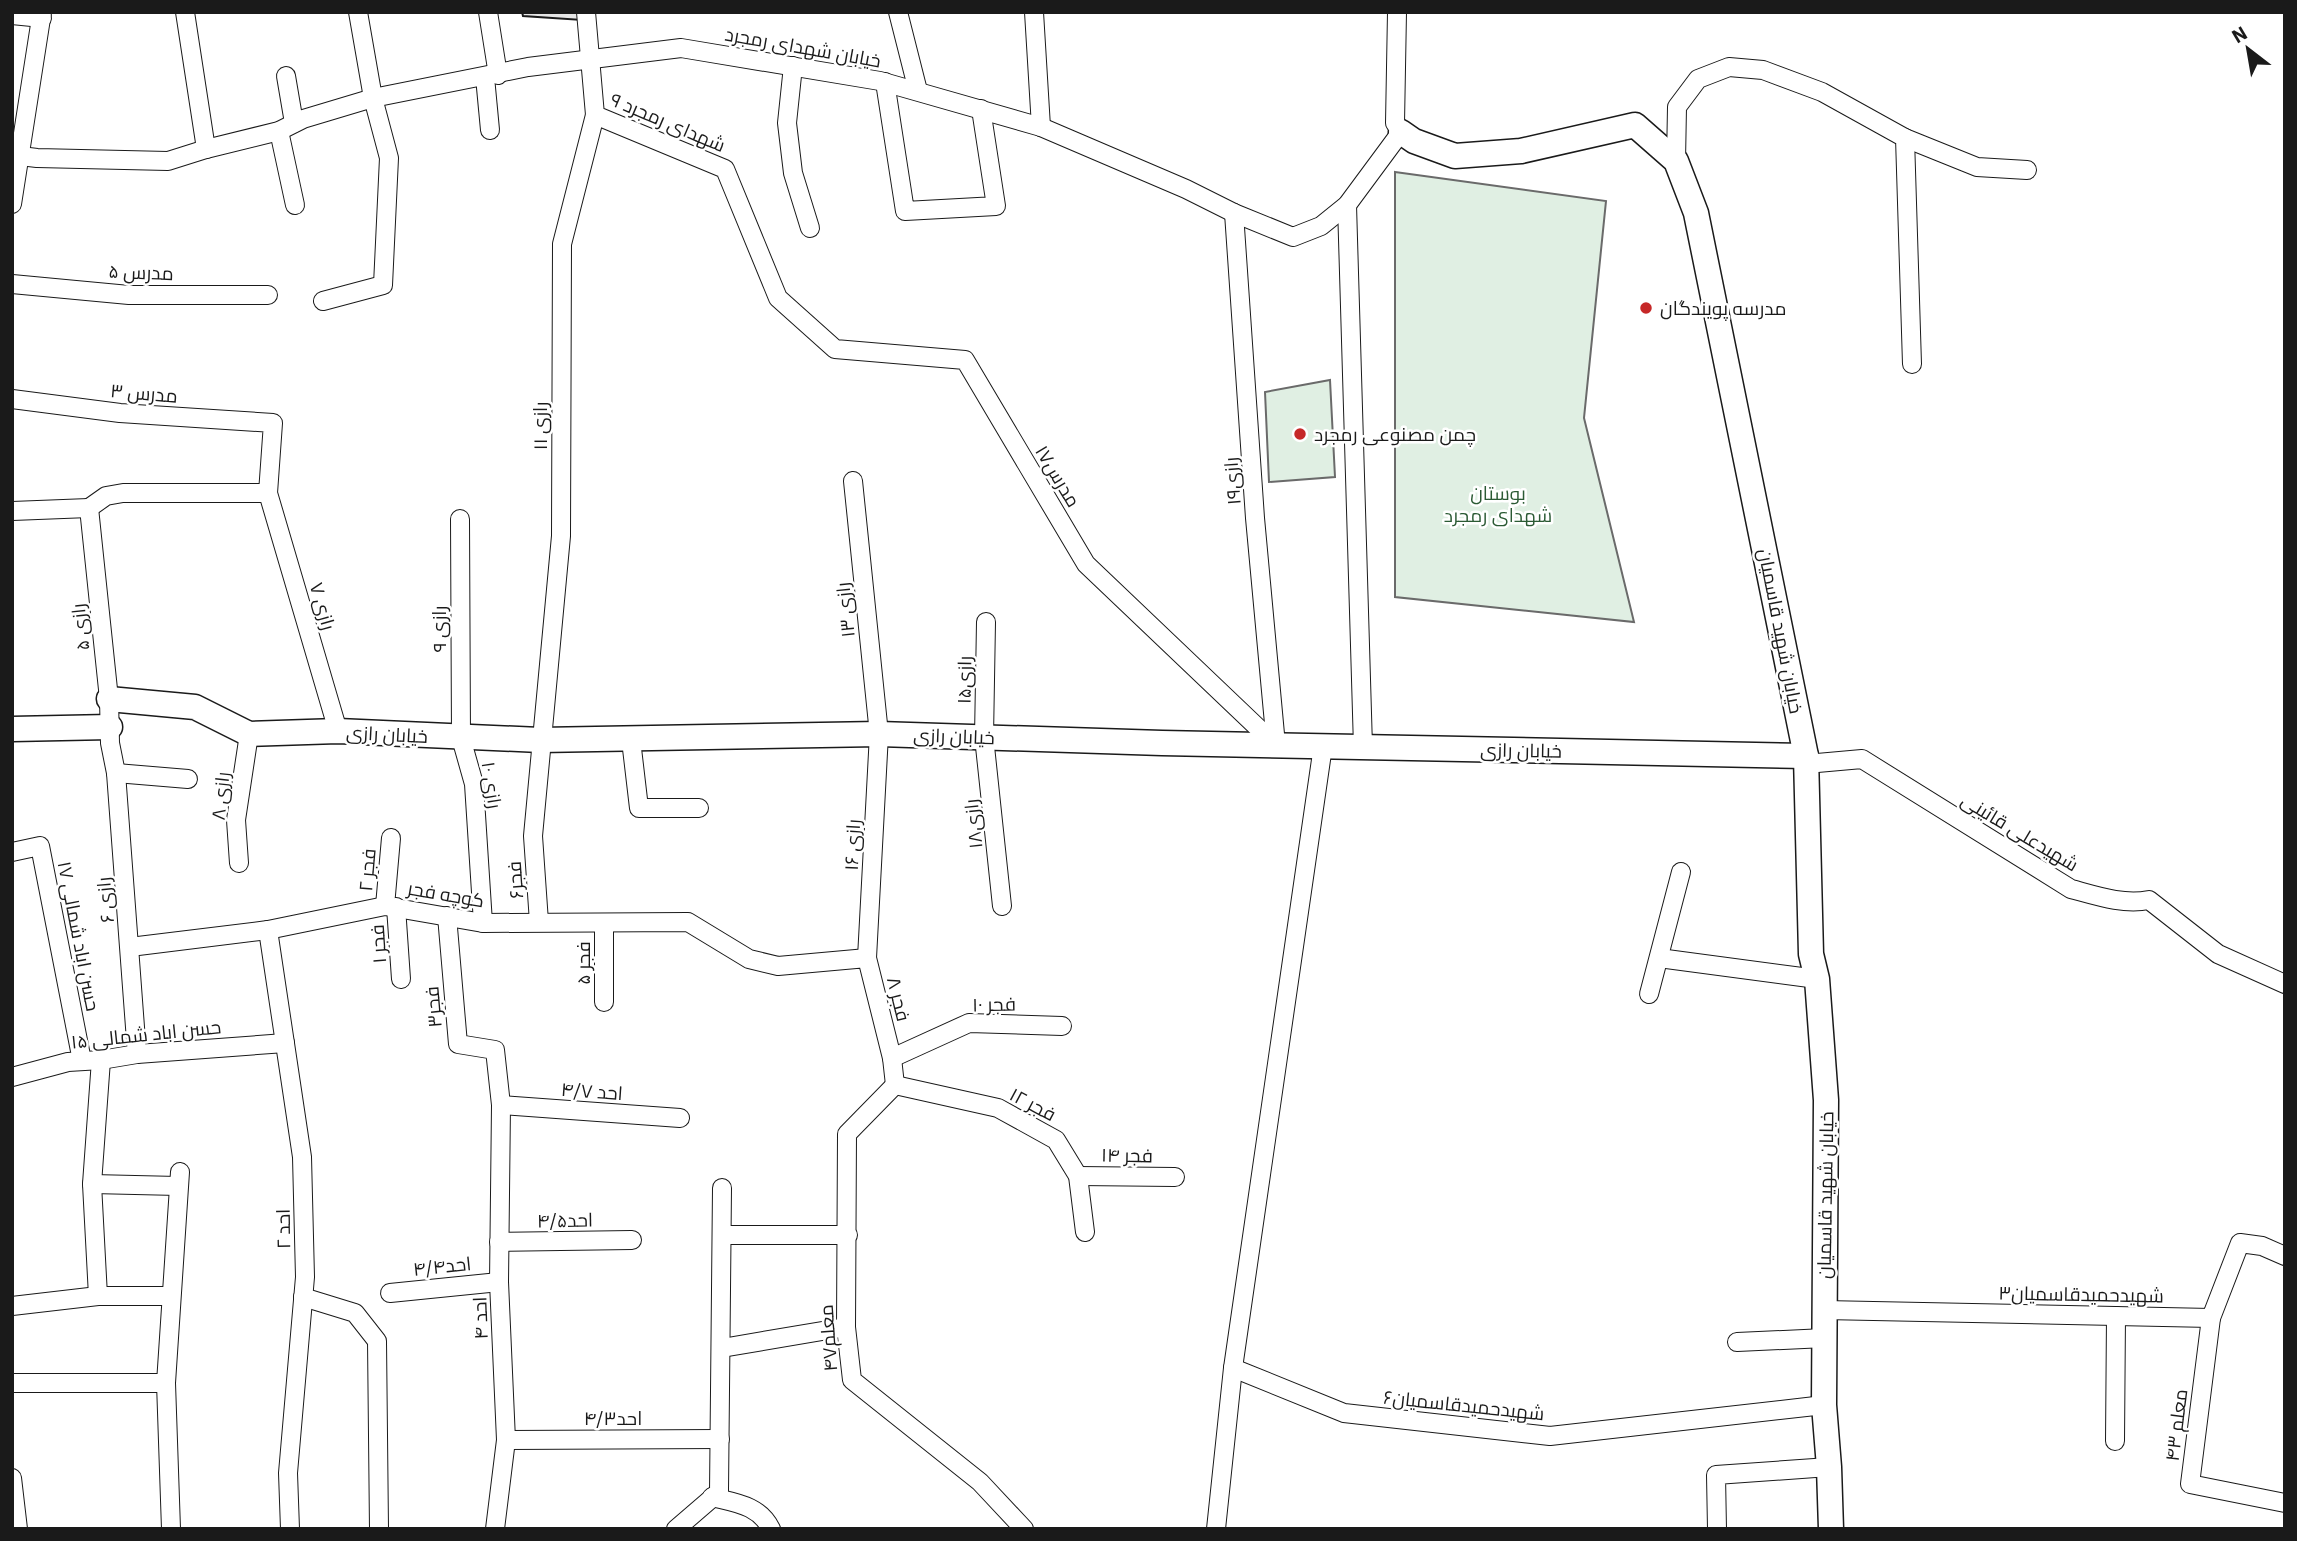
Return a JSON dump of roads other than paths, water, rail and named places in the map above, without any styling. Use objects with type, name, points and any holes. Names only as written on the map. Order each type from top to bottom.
[{"type":"street","points":[[186,12],[206,149]]},
{"type":"street","points":[[323,300],[383,285],[389,158],[373,98],[358,12]]},
{"type":"street","points":[[488,12],[490,130]]},
{"type":"street","name":"شهدای رمجرد ۹","points":[[586,12],[596,115],[725,169],[778,298]]},
{"type":"street","points":[[898,12],[918,91]]},
{"type":"street","points":[[1034,12],[1041,127]]},
{"type":"street","points":[[1397,12],[1395,123],[1401,132]]},
{"type":"street","points":[[12,15],[42,15],[16,156],[12,204]]},
{"type":"street","name":"خیابان شهدای رمجرد","points":[[16,156],[168,161],[286,127],[373,98],[528,67],[681,48],[885,82],[1041,127],[1186,189],[1234,214],[1293,237],[1321,226],[1347,205],[1401,132]]},
{"type":"street","points":[[793,66],[787,123],[793,173],[810,228]]},
{"type":"street","points":[[1676,161],[1677,107],[1698,79],[1729,67],[1763,70],[1822,92],[1905,138],[1977,167],[2026,170]]},
{"type":"street","points":[[286,76],[286,127],[295,205]]},
{"type":"street","points":[[885,82],[905,211],[996,206],[981,109]]},
{"type":"street","name":"رازی ۱۱","points":[[533,836],[561,536],[562,244],[596,115]]},
{"type":"street","name":"خیابان شهید قاسمیان","points":[[1401,132],[1414,141],[1454,156],[1521,151],[1635,125],[1676,161],[1696,213],[1806,760],[1811,954],[1817,979],[1826,1100],[1824,1405],[1831,1529]]},
{"type":"street","points":[[1905,138],[1912,364]]},
{"type":"street","points":[[1347,205],[1363,747]]},
{"type":"street","name":"رازی۱۹","points":[[1234,214],[1255,518],[1276,745]]},
{"type":"street","name":"مدرس ۵","points":[[12,284],[129,295],[268,295]]},
{"type":"street","name":"مدرس۱۷","points":[[778,298],[835,349],[965,360],[1086,564],[1276,745]]},
{"type":"street","name":"مدرس ۳","points":[[12,399],[120,414],[273,423],[268,493]]},
{"type":"street","name":"رازی ۱۳","points":[[853,481],[879,734]]},
{"type":"street","points":[[12,511],[89,508],[106,496],[123,493],[268,493]]},
{"type":"street","name":"رازی ۷","points":[[268,493],[338,731]]},
{"type":"street","name":"رازی ۵","points":[[89,508],[109,699],[110,735]]},
{"type":"street","name":"رازی ۹","points":[[460,519],[461,738]]},
{"type":"street","name":"رازی۱۵","points":[[984,737],[986,622]]},
{"type":"street","name":"خیابان رازی","points":[[109,699],[195,707],[249,734],[338,731],[461,738],[631,740],[879,734],[1806,760]]},
{"type":"street","points":[[12,729],[110,735]]},
{"type":"street","name":"رازی ۸","points":[[239,863],[236,820],[249,734]]},
{"type":"street","name":"رازی ۱۶","points":[[867,958],[879,734]]},
{"type":"street","name":"رازی ۶","points":[[110,735],[116,773],[137,1054]]},
{"type":"street","name":"رازی۱۸","points":[[984,737],[1002,906]]},
{"type":"street","name":"رازی ۱۰","points":[[461,738],[474,784],[483,923]]},
{"type":"street","points":[[631,740],[639,808],[699,808]]},
{"type":"street","points":[[1216,1529],[1233,1368],[1323,746]]},
{"type":"street","name":"شهیدعلی قائینی","points":[[1806,760],[1862,759],[2071,889],[2104,898],[2136,902],[2149,900],[2218,954],[2285,984]]},
{"type":"street","points":[[116,773],[188,779]]},
{"type":"street","name":"فجر۶","points":[[533,836],[539,922]]},
{"type":"street","name":"فجر ۲","points":[[391,838],[391,906]]},
{"type":"street","name":"حسن اباد شمالی ۱۷","points":[[12,852],[40,846],[82,1061]]},
{"type":"street","points":[[1649,994],[1681,872]]},
{"type":"street","name":"کوچه فجر","points":[[130,947],[268,930],[391,906],[483,923],[688,922],[750,959]]},
{"type":"street","name":"فجر ۱","points":[[391,906],[401,979]]},
{"type":"street","name":"فجر۳","points":[[447,916],[458,1044],[495,1050],[501,1105]]},
{"type":"street","name":"فجر ۵","points":[[604,924],[604,1002]]},
{"type":"street","name":"احد ۲","points":[[268,930],[302,1157],[305,1277],[288,1473],[290,1529]]},
{"type":"street","name":"فجر ۸","points":[[750,959],[778,966],[867,958],[892,1058],[895,1085]]},
{"type":"street","points":[[1659,958],[1817,979]]},
{"type":"street","name":"فجر ۱۰","points":[[892,1058],[969,1023],[1062,1026]]},
{"type":"street","name":"حسن اباد شمالی ۱۵","points":[[12,1077],[68,1062],[285,1043]]},
{"type":"street","points":[[98,1296],[92,1184],[101,1060]]},
{"type":"street","name":"فجر ۱۲","points":[[895,1085],[998,1108],[1056,1140],[1078,1176],[1085,1232]]},
{"type":"street","name":"معلم۴۷","points":[[895,1085],[847,1134],[846,1327],[852,1380],[980,1482],[1024,1529]]},
{"type":"street","name":"احد ۴/۷","points":[[501,1105],[680,1118]]},
{"type":"street","name":"احد ۴","points":[[495,1529],[506,1440],[499,1282],[501,1105]]},
{"type":"street","name":"فجر ۱۴","points":[[1078,1176],[1175,1177]]},
{"type":"street","points":[[92,1184],[179,1179],[166,1383],[171,1529]]},
{"type":"street","points":[[676,1529],[719,1492],[722,1188]]},
{"type":"street","points":[[722,1235],[848,1235]]},
{"type":"street","name":"احد۴/۵","points":[[499,1242],[632,1240]]},
{"type":"street","points":[[2211,1318],[2240,1243],[2262,1246],[2285,1256]]},
{"type":"street","name":"احد۴/۴","points":[[390,1293],[499,1282]]},
{"type":"street","points":[[12,1306],[98,1296],[171,1296]]},
{"type":"street","points":[[303,1297],[355,1313],[377,1341],[379,1529]]},
{"type":"street","name":"شهیدحمیدقاسمیان۳","points":[[1824,1310],[2211,1318]]},
{"type":"street","points":[[2115,1441],[2116,1316]]},
{"type":"street","name":"معلم ۴۳","points":[[2211,1318],[2190,1484],[2285,1503]]},
{"type":"street","points":[[722,1348],[846,1327]]},
{"type":"street","points":[[1737,1342],[1825,1338]]},
{"type":"street","name":"شهیدحمیدقاسمیان۶","points":[[1233,1368],[1344,1413],[1550,1436],[1824,1405]]},
{"type":"street","points":[[12,1383],[166,1383]]},
{"type":"street","name":"احد۴/۳","points":[[506,1440],[720,1438]]},
{"type":"street","points":[[1717,1529],[1716,1475],[1829,1467]]},
{"type":"street","points":[[12,1478],[18,1529]]},
{"type":"street","points":[[712,1497],[747,1506],[765,1516],[771,1529]]},
{"type":"place","name":"مدرسه پویندگان","points":[[1646,308]]},
{"type":"place","name":"چمن مصنوعی رمجرد","points":[[1300,434]]},
{"type":"park label","name":"بوستان شهدای رمجرد","points":[[1498,504]]}]
